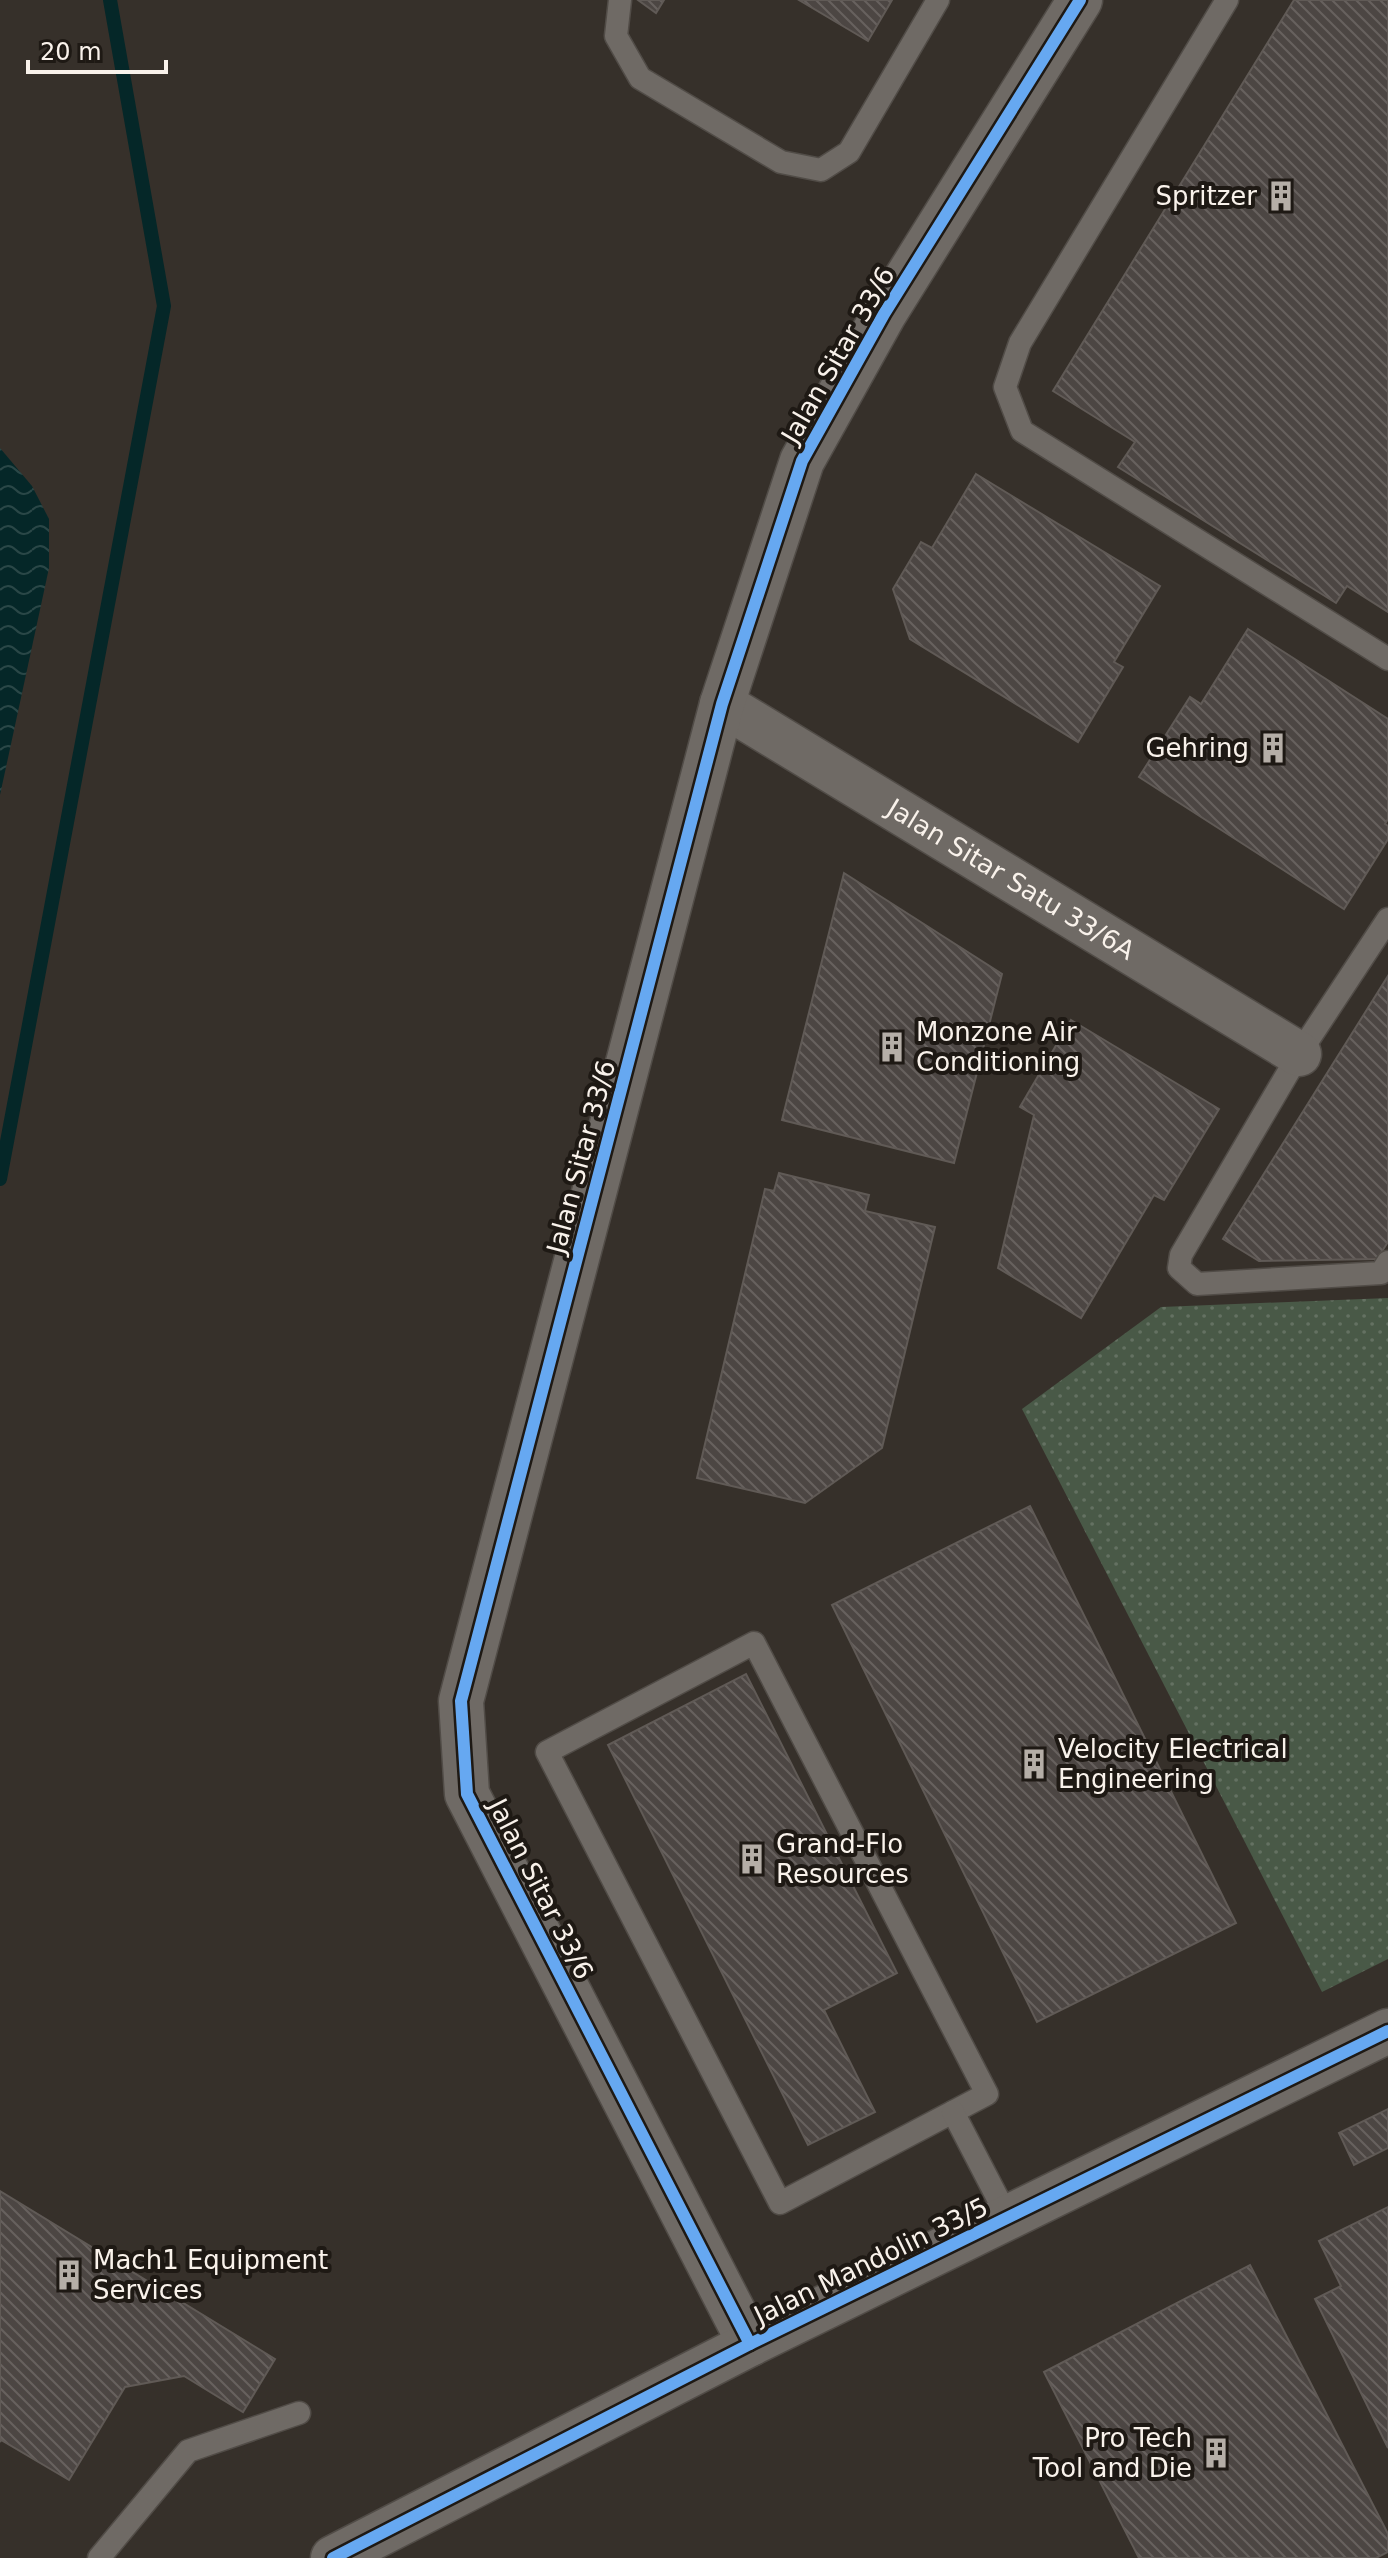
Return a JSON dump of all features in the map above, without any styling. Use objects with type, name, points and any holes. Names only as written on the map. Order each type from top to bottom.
[{"type":"street","name":"Jalan Sitar 33/6","points":[[750,2344],[467,1794],[461,1701],[722,704],[802,461],[884,314],[1080,0]]},
{"type":"street","name":"Jalan Sitar Satu 33/6A","points":[[722,704],[1299,1054]]},
{"type":"street","name":"Jalan Mandolin 33/5","points":[[352,2554],[750,2344],[1388,2031]]},
{"type":"lane","points":[[620,0],[616,36],[640,78],[781,162],[821,170],[849,152],[938,0]]},
{"type":"lane","points":[[1227,0],[1020,343],[1005,387],[1022,431],[1388,659]]},
{"type":"lane","points":[[1388,919],[1299,1054],[1181,1255],[1179,1268],[1197,1284],[1381,1273],[1388,1262]]},
{"type":"lane","points":[[754,1643],[987,2094],[953,2112],[780,2203],[547,1752],[754,1643]]},
{"type":"lane","points":[[953,2112],[1008,2218]]},
{"type":"lane","points":[[99,2558],[188,2451],[299,2413]]},
{"type":"green space","points":[[1388,1298],[1388,1959],[1322,1992],[1022,1409],[1161,1307]]},
{"type":"water","points":[[0,448],[32,486],[49,519],[49,568],[0,795]]},
{"type":"building","points":[[638,0],[664,0],[656,13]]},
{"type":"building","points":[[799,0],[892,0],[868,41]]},
{"type":"building","name":"Spritzer","points":[[1294,0],[1388,0],[1388,612],[1347,586],[1336,603],[1118,467],[1135,442],[1053,391]]},
{"type":"building","points":[[976,474],[1160,586],[1114,662],[1123,667],[1078,742],[910,639],[893,589],[921,542],[932,548]]},
{"type":"building","name":"Gehring","points":[[1248,629],[1388,719],[1388,819],[1385,824],[1388,826],[1388,839],[1344,909],[1139,777],[1190,697],[1201,704]]},
{"type":"building","name":"Monzone Air Conditioning","points":[[844,873],[1002,974],[954,1163],[782,1120]]},
{"type":"building","points":[[1388,976],[1388,1242],[1377,1259],[1259,1261],[1223,1239]]},
{"type":"building","points":[[1071,1020],[1219,1109],[1164,1200],[1154,1195],[1081,1318],[998,1268],[1034,1115],[1020,1107]]},
{"type":"building","points":[[779,1173],[869,1195],[865,1211],[935,1227],[882,1448],[805,1503],[697,1478],[765,1189],[774,1191]]},
{"type":"building","name":"Velocity Electrical Engineering","points":[[1030,1506],[1236,1923],[1037,2022],[832,1605]]},
{"type":"building","name":"Grand-Flo Resources","points":[[746,1674],[897,1973],[824,2010],[875,2112],[808,2145],[608,1745]]},
{"type":"building","points":[[1388,2109],[1388,2148],[1354,2165],[1339,2133]]},
{"type":"building","name":"Mach1 Equipment Services","points":[[0,2191],[275,2359],[243,2412],[184,2376],[125,2387],[69,2480],[0,2442]]},
{"type":"building","points":[[1388,2207],[1388,2448],[1315,2299],[1341,2286],[1319,2241]]},
{"type":"building","name":"Pro Tech Tool and Die","points":[[1250,2265],[1388,2534],[1388,2552],[1376,2558],[1139,2558],[1044,2372]]},
{"type":"waterway","points":[[0,1179],[164,306],[110,0]]},
{"type":"cycle path","points":[[750,2344],[467,1794],[461,1701],[722,704],[802,461],[884,314],[1080,0]]},
{"type":"cycle path","points":[[333,2558],[750,2344],[1388,2031]]},
{"type":"place","name":"Spritzer","points":[[1281,196]]},
{"type":"place","name":"Gehring","points":[[1273,748]]},
{"type":"place","name":"Monzone Air Conditioning","points":[[892,1047]]},
{"type":"place","name":"Velocity Electrical Engineering","points":[[1034,1764]]},
{"type":"place","name":"Grand-Flo Resources","points":[[752,1859]]},
{"type":"place","name":"Mach1 Equipment Services","points":[[69,2275]]},
{"type":"place","name":"Pro Tech Tool and Die","points":[[1216,2453]]}]
